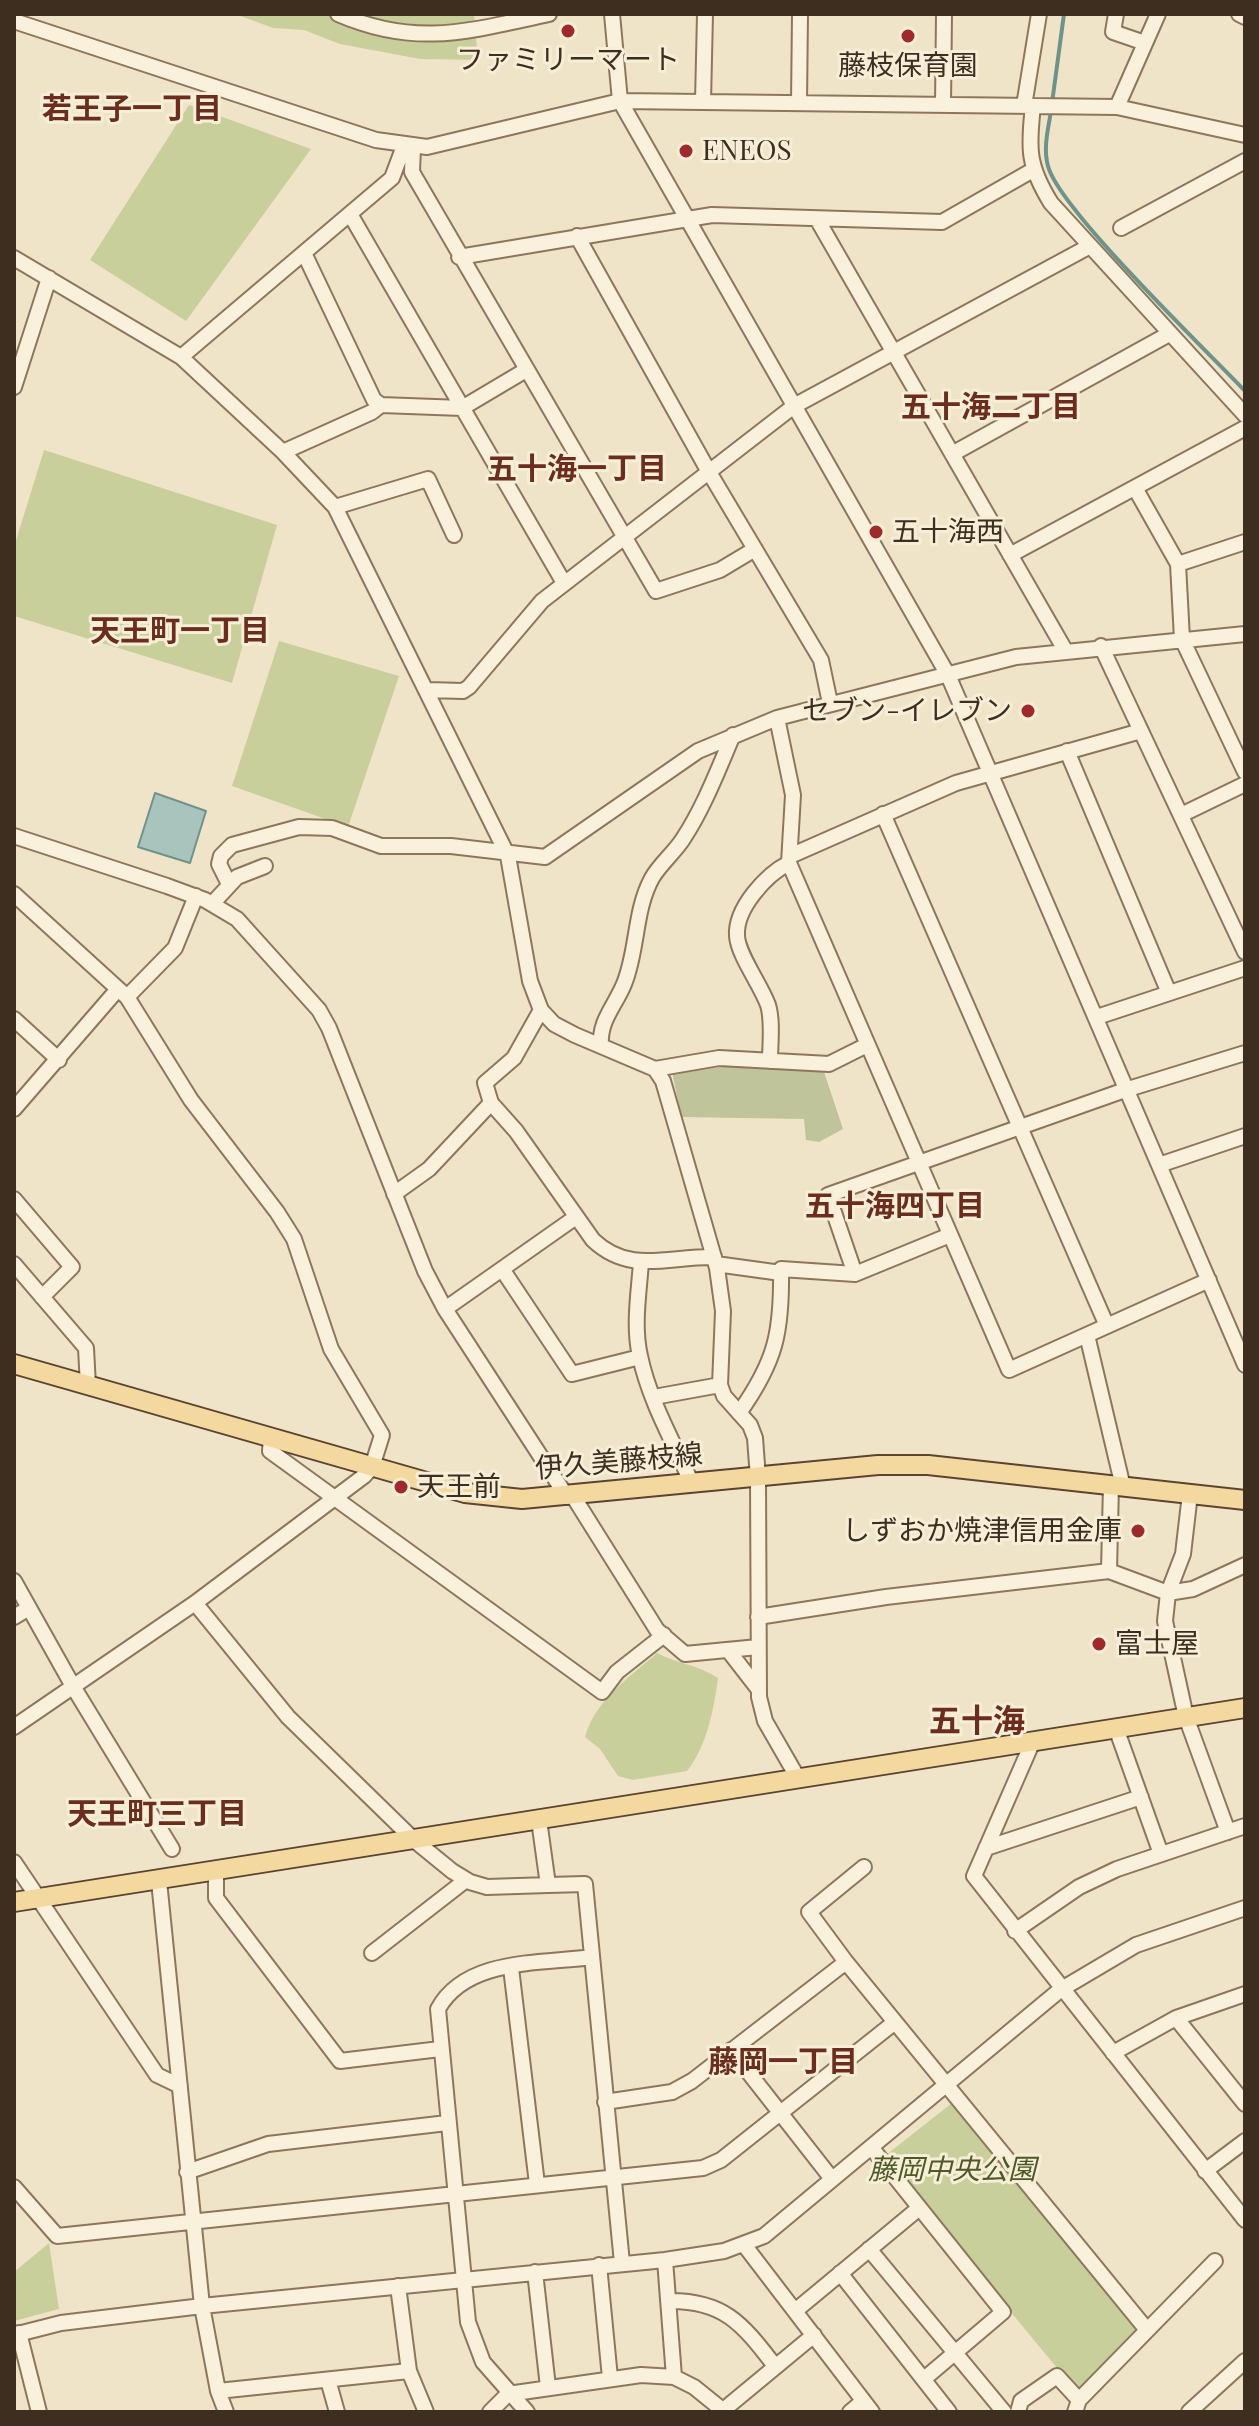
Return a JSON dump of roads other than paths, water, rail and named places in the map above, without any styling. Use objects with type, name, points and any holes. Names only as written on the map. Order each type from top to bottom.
[{"type":"main road","name":"伊久美藤枝線","points":[[16,1367],[465,1493],[522,1499],[570,1497],[878,1465],[928,1465],[1245,1500]]},
{"type":"main road","points":[[14,1902],[1245,1708]]},
{"type":"street","points":[[338,14],[368,27],[435,36],[549,14]]},
{"type":"street","points":[[612,14],[620,101],[684,219],[948,675],[1245,1365]]},
{"type":"street","points":[[703,102],[705,14]]},
{"type":"street","points":[[799,103],[800,14]]},
{"type":"street","points":[[943,105],[944,14]]},
{"type":"street","points":[[1039,14],[1028,106],[1028,147],[1033,170],[1051,203],[1245,415]]},
{"type":"street","points":[[1116,14],[1113,32],[1145,43]]},
{"type":"street","points":[[1117,107],[1158,14]]},
{"type":"street","points":[[1239,14],[1245,17]]},
{"type":"street","points":[[14,21],[409,147],[620,101],[1117,107],[1245,135]]},
{"type":"street","points":[[181,357],[392,178],[409,147]]},
{"type":"street","points":[[409,147],[412,172],[459,257],[656,591],[720,570],[755,549]]},
{"type":"street","points":[[1121,228],[1245,161]]},
{"type":"street","points":[[459,257],[712,215],[942,222],[1033,170]]},
{"type":"street","points":[[350,214],[564,583]]},
{"type":"street","points":[[817,219],[1065,650]]},
{"type":"street","points":[[577,236],[709,472],[821,660],[830,703]]},
{"type":"street","points":[[428,690],[463,691],[469,687],[526,617],[564,583],[794,406],[1090,246]]},
{"type":"street","points":[[304,253],[374,400],[381,405],[462,408],[526,370]]},
{"type":"street","points":[[14,258],[181,357],[283,452],[335,507],[508,856],[530,981],[541,1010],[554,1024],[655,1069],[663,1081],[715,1261],[723,1311],[720,1385],[724,1396],[750,1425],[755,1438],[759,1690],[765,1721],[799,1780]]},
{"type":"street","points":[[14,387],[49,278]]},
{"type":"street","points":[[952,454],[1169,334]]},
{"type":"street","points":[[283,452],[372,412],[381,405]]},
{"type":"street","points":[[1010,555],[1245,428]]},
{"type":"street","points":[[335,507],[428,479],[454,535]]},
{"type":"street","points":[[1135,488],[1178,564],[1182,639],[1245,772]]},
{"type":"street","points":[[1178,564],[1245,542]]},
{"type":"street","points":[[229,884],[219,864],[221,856],[232,845],[299,827],[332,828],[381,846],[451,846],[508,856],[545,857],[659,775],[733,735],[777,718],[1016,657],[1101,646],[1245,634]]},
{"type":"street","points":[[1101,646],[1245,952]]},
{"type":"street","points":[[777,718],[793,795],[790,860],[1009,1370],[1209,1280]]},
{"type":"street","points":[[770,1061],[769,1007],[737,937],[742,917],[756,891],[773,871],[883,814],[992,772],[1141,731]]},
{"type":"street","points":[[601,1045],[599,1030],[624,984],[637,922],[653,877],[683,839],[707,796],[733,735]]},
{"type":"street","points":[[1067,751],[1169,993]]},
{"type":"street","points":[[1181,815],[1245,784]]},
{"type":"street","points":[[883,814],[1107,1326]]},
{"type":"street","points":[[14,836],[196,896],[237,919],[319,1010],[445,1309],[664,1635],[685,1654],[758,1647]]},
{"type":"street","points":[[212,904],[229,884],[248,870],[265,866]]},
{"type":"street","points":[[14,894],[122,993],[191,1100],[277,1212],[294,1239],[331,1349],[382,1435],[372,1467],[334,1498],[195,1603],[14,1727]]},
{"type":"street","points":[[14,1109],[122,993],[175,948],[196,896]]},
{"type":"street","points":[[1097,1017],[1245,968]]},
{"type":"street","points":[[541,1010],[514,1058],[485,1083],[491,1103],[516,1131],[576,1217],[607,1253],[630,1262],[715,1261],[781,1273]]},
{"type":"street","points":[[14,1019],[59,1060]]},
{"type":"street","points":[[655,1069],[719,1058],[829,1064],[867,1045]]},
{"type":"street","points":[[855,1274],[828,1195],[1125,1090],[1245,1053]]},
{"type":"street","points":[[394,1194],[429,1169],[491,1103]]},
{"type":"street","points":[[1159,1165],[1245,1136]]},
{"type":"street","points":[[14,1199],[72,1267],[42,1297]]},
{"type":"street","points":[[445,1309],[576,1217]]},
{"type":"street","points":[[739,1413],[761,1383],[781,1327],[781,1269],[855,1274],[950,1235]]},
{"type":"street","points":[[641,1262],[637,1330],[640,1357],[692,1484]]},
{"type":"street","points":[[14,1264],[86,1348],[88,1386]]},
{"type":"street","points":[[502,1269],[572,1374],[640,1357]]},
{"type":"street","points":[[1087,1335],[1117,1486],[1109,1571]]},
{"type":"street","points":[[654,1397],[720,1385]]},
{"type":"street","points":[[271,1438],[270,1451],[602,1692],[617,1672],[664,1635]]},
{"type":"street","points":[[1190,1494],[1183,1554],[1168,1593],[1165,1621],[1186,1717],[1228,1832]]},
{"type":"street","points":[[758,1617],[886,1597],[1109,1571],[1168,1593],[1193,1589],[1245,1565]]},
{"type":"street","points":[[14,1581],[74,1688],[172,1849]]},
{"type":"street","points":[[195,1603],[288,1717],[414,1840],[466,1880],[487,1887],[585,1884],[622,2263]]},
{"type":"street","points":[[14,1617],[29,1608]]},
{"type":"street","points":[[728,1650],[759,1690]]},
{"type":"street","points":[[1116,1728],[1161,1854]]},
{"type":"street","points":[[1033,1741],[974,1876],[1060,1990],[1245,2220]]},
{"type":"street","points":[[986,1848],[1141,1797]]},
{"type":"street","points":[[539,1820],[548,1885]]},
{"type":"street","points":[[1015,1931],[1079,1887],[1161,1854],[1245,1826]]},
{"type":"street","points":[[14,1862],[157,2075],[180,2086]]},
{"type":"street","points":[[864,1867],[809,1912],[846,1962],[1147,2330]]},
{"type":"street","points":[[216,1872],[216,1898],[340,2061],[440,2049]]},
{"type":"street","points":[[372,1953],[466,1880]]},
{"type":"street","points":[[159,1881],[202,2306],[218,2391],[226,2412]]},
{"type":"street","points":[[39,2412],[17,2334],[61,2323],[665,2260],[745,2246],[764,2236],[1060,1990],[1136,1945],[1245,1908]]},
{"type":"street","points":[[527,2412],[483,2362],[473,2340],[462,2279],[438,2009],[447,1993],[484,1970],[592,1957]]},
{"type":"street","points":[[605,2102],[672,2092],[692,2081],[846,1962]]},
{"type":"street","points":[[511,1968],[537,2184]]},
{"type":"street","points":[[1113,2053],[1176,2018],[1245,1994]]},
{"type":"street","points":[[1176,2018],[1245,2104]]},
{"type":"street","points":[[14,2187],[57,2236],[703,2168],[721,2160],[895,2022]]},
{"type":"street","points":[[731,2050],[832,2179]]},
{"type":"street","points":[[187,2172],[268,2144],[447,2123]]},
{"type":"street","points":[[1205,2171],[1245,2141]]},
{"type":"street","points":[[871,2147],[1003,2312],[924,2379]]},
{"type":"street","points":[[795,2311],[918,2209]]},
{"type":"street","points":[[745,2246],[868,2407],[850,2412]]},
{"type":"street","points":[[869,2249],[1004,2412]]},
{"type":"street","points":[[665,2260],[674,2377]]},
{"type":"street","points":[[1018,2412],[1021,2401],[1057,2376],[1077,2406],[1215,2261]]},
{"type":"street","points":[[599,2265],[610,2378]]},
{"type":"street","points":[[535,2272],[548,2387]]},
{"type":"street","points":[[840,2273],[949,2412]]},
{"type":"street","points":[[398,2286],[409,2371],[426,2412]]},
{"type":"street","points":[[668,2301],[701,2303],[735,2318],[775,2366]]},
{"type":"street","points":[[490,2412],[508,2394],[610,2378],[674,2377],[694,2387],[722,2411],[814,2335]]},
{"type":"street","points":[[1189,2412],[1245,2361]]},
{"type":"street","points":[[218,2391],[409,2371]]},
{"type":"street","points":[[328,2380],[337,2412]]},
{"type":"water","points":[[155,793],[206,811],[190,863],[138,847]]},
{"type":"waterway","points":[[1052,103],[1064,14]]},
{"type":"waterway","points":[[1051,111],[1046,152],[1048,166],[1058,186],[1105,246],[1245,391]]},
{"type":"place","name":"ファミリーマート","points":[[568,31]]},
{"type":"place","name":"藤枝保育園","points":[[908,36]]},
{"type":"place","name":"ENEOS","points":[[686,151]]},
{"type":"place","name":"五十海西","points":[[876,532]]},
{"type":"place","name":"セブン-イレブン","points":[[1028,711]]},
{"type":"place","name":"天王前","points":[[401,1487]]},
{"type":"place","name":"しずおか焼津信用金庫","points":[[1138,1531]]},
{"type":"place","name":"富士屋","points":[[1099,1644]]},
{"type":"district","name":"若王子一丁目","points":[[132,110]]},
{"type":"district","name":"五十海二丁目","points":[[991,408]]},
{"type":"district","name":"五十海一丁目","points":[[577,470]]},
{"type":"district","name":"天王町一丁目","points":[[180,632]]},
{"type":"district","name":"五十海四丁目","points":[[895,1207]]},
{"type":"district","name":"五十海","points":[[977,1722]]},
{"type":"district","name":"天王町三丁目","points":[[157,1815]]},
{"type":"district","name":"藤岡一丁目","points":[[783,2063]]},
{"type":"park label","name":"藤岡中央公園","points":[[952,2170]]}]
